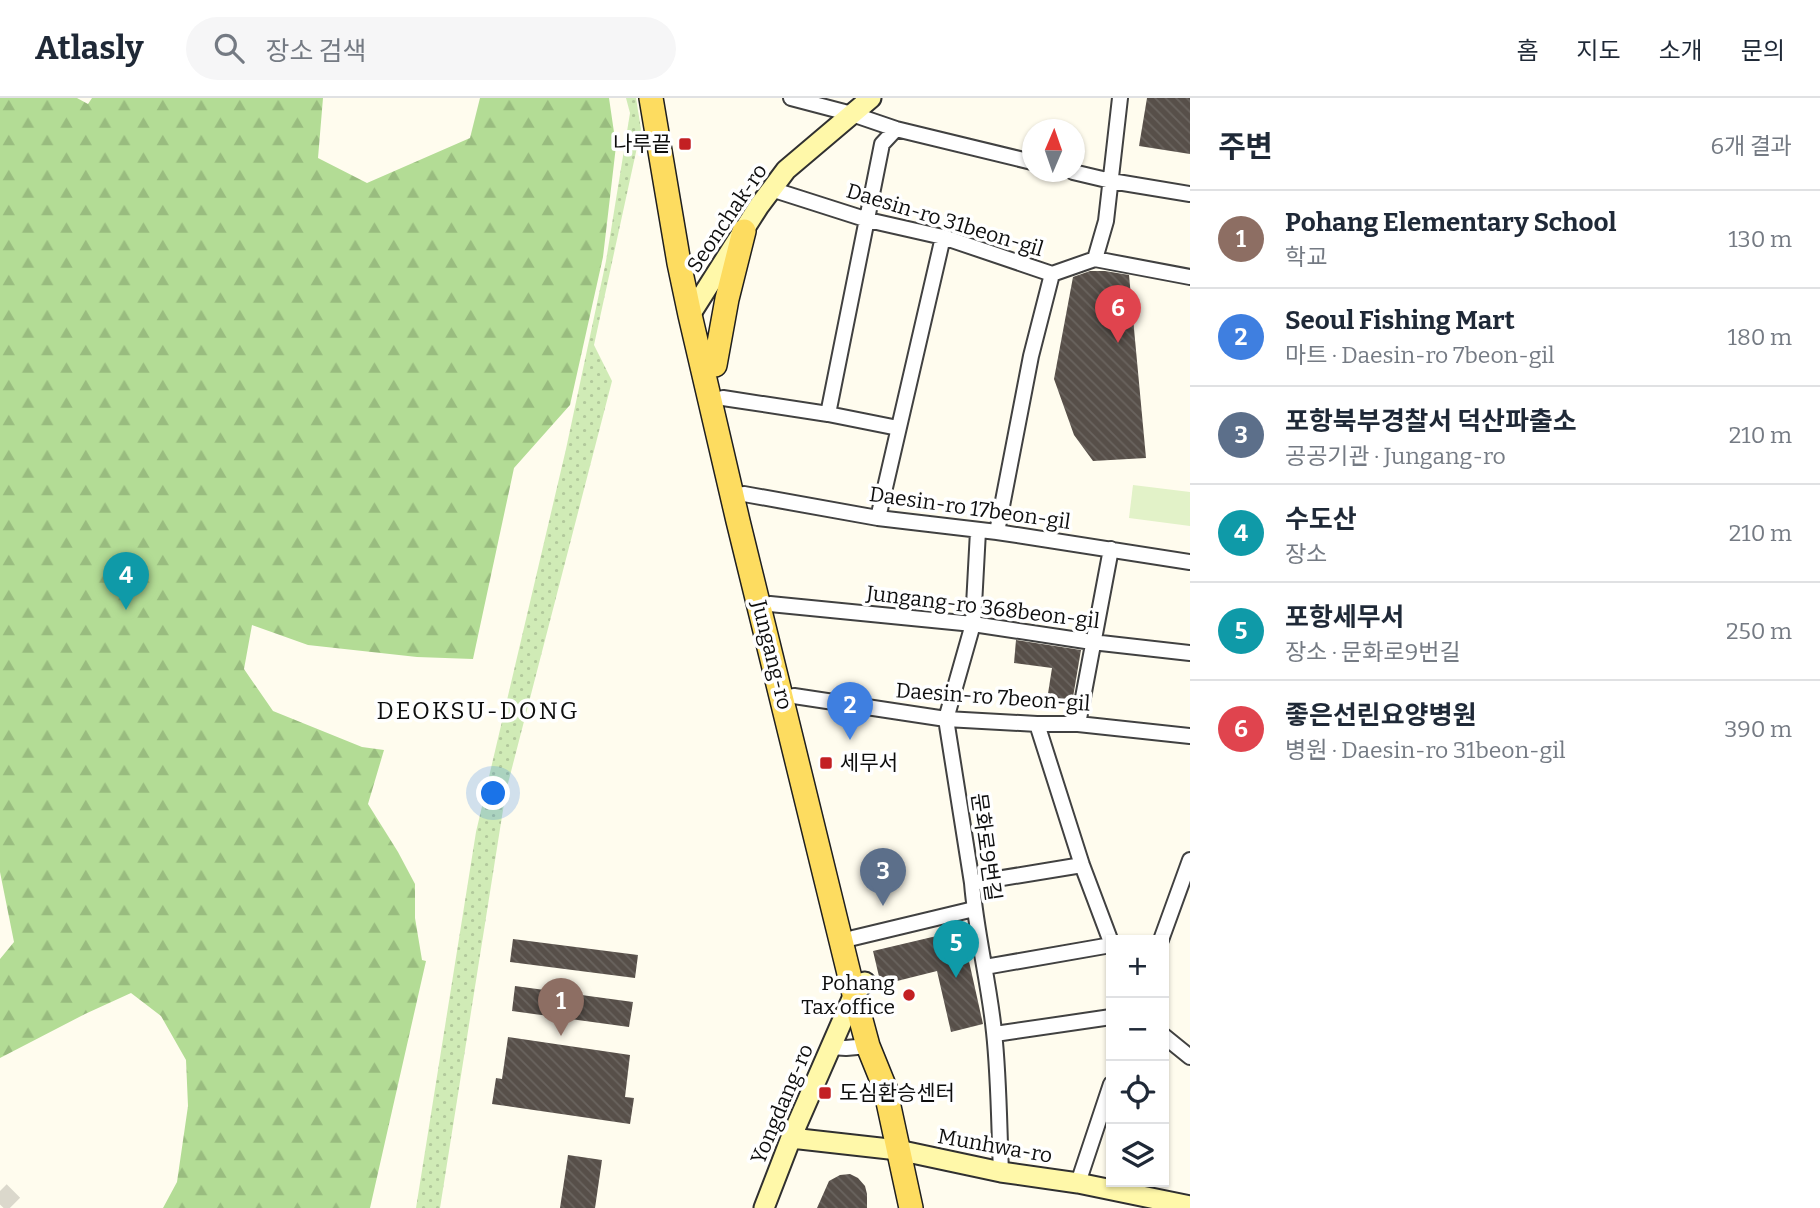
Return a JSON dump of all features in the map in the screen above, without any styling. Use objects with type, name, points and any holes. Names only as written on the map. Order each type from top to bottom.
[{"type":"main road","name":"Jungang-ro","points":[[651,98],[679,263],[715,365],[723,398],[770,604],[853,938],[868,1046],[885,1088],[920,1208]]},
{"type":"main road","name":"Jungang-ro","points":[[662,98],[695,308],[738,521],[902,1152],[911,1208]]},
{"type":"main road","points":[[715,365],[729,288],[744,231]]},
{"type":"street","points":[[791,98],[852,114],[896,130],[1022,160]]},
{"type":"street","name":"Seonchak-ro","points":[[695,308],[786,170],[871,98]]},
{"type":"street","points":[[1095,259],[1106,221],[1120,98]]},
{"type":"street","points":[[828,414],[882,144],[896,130]]},
{"type":"street","points":[[1085,175],[1190,194]]},
{"type":"street","name":"Daesin-ro 31beon-gil","points":[[771,189],[868,220],[943,237],[1052,274],[1095,259],[1190,276]]},
{"type":"street","points":[[877,518],[943,237]]},
{"type":"street","points":[[997,532],[1031,356],[1052,274]]},
{"type":"street","points":[[723,398],[898,428]]},
{"type":"street","name":"Daesin-ro 17beon-gil","points":[[744,494],[877,518],[997,532],[1190,562]]},
{"type":"street","name":"문화로9번길","points":[[978,531],[973,624],[946,719],[995,1034],[1001,1172]]},
{"type":"street","points":[[1078,724],[1111,549]]},
{"type":"street","name":"Jungang-ro 368beon-gil","points":[[770,604],[973,624],[1190,653]]},
{"type":"street","name":"Daesin-ro 7beon-gil","points":[[794,696],[946,719],[1078,724],[1190,736]]},
{"type":"street","points":[[1037,724],[1108,935]]},
{"type":"street","points":[[1163,935],[1190,860]]},
{"type":"street","points":[[972,883],[1082,864]]},
{"type":"street","points":[[853,938],[974,909]]},
{"type":"street","points":[[985,967],[1106,945]]},
{"type":"street","name":"Yongdang-ro","points":[[764,1208],[830,1047],[860,988]]},
{"type":"street","points":[[995,1034],[1106,1018]]},
{"type":"street","points":[[1169,1040],[1190,1057]]},
{"type":"street","points":[[830,1047],[868,1046]]},
{"type":"street","points":[[1077,1183],[1106,1099]]},
{"type":"street","name":"Munhwa-ro","points":[[791,1138],[902,1152],[1190,1206]]},
{"type":"green space","points":[[0,98],[77,98],[88,104],[92,98],[323,98],[318,158],[367,183],[470,138],[480,98],[609,98],[616,146],[603,257],[570,405],[514,468],[473,659],[417,657],[308,645],[252,625],[244,669],[273,711],[362,747],[384,750],[368,804],[415,884],[415,918],[422,960],[426,961],[370,1208],[163,1208],[177,1182],[188,1106],[186,1060],[161,1016],[131,993],[0,1058],[0,959],[14,942],[0,872]]},
{"type":"green space","points":[[626,98],[636,98],[641,129],[594,345],[612,381],[506,791],[440,1208],[416,1208],[476,832],[566,449],[606,261],[630,113]]},
{"type":"green space","points":[[1133,485],[1190,492],[1190,526],[1129,518]]},
{"type":"building","points":[[1147,98],[1190,98],[1190,154],[1139,146]]},
{"type":"building","points":[[1090,271],[1129,275],[1146,458],[1093,461],[1074,435],[1054,379],[1073,277]]},
{"type":"building","points":[[1016,640],[1081,650],[1072,703],[1047,700],[1052,668],[1014,663]]},
{"type":"building","points":[[962,930],[983,1024],[951,1032],[937,971],[881,985],[873,951]]},
{"type":"building","points":[[513,939],[638,955],[635,978],[510,962]]},
{"type":"building","points":[[515,986],[633,1002],[629,1027],[512,1011]]},
{"type":"building","points":[[508,1037],[630,1055],[625,1097],[634,1098],[630,1124],[492,1104],[496,1078],[502,1079]]},
{"type":"building","points":[[568,1155],[602,1160],[595,1208],[560,1208]]},
{"type":"building","points":[[850,1174],[865,1186],[867,1208],[817,1208],[829,1181],[840,1175]]},
{"type":"tunnel","points":[[0,1191],[17,1208]]},
{"type":"place","name":"나루끝","points":[[685,144]]},
{"type":"place","name":"좋은선린요양병원","points":[[1118,343]]},
{"type":"place","name":"수도산","points":[[126,610]]},
{"type":"place","name":"Seoul Fishing Mart","points":[[850,740]]},
{"type":"place","name":"세무서","points":[[826,763]]},
{"type":"place","name":"포항북부경찰서 덕산파출소","points":[[883,906]]},
{"type":"place","name":"포항세무서","points":[[956,978]]},
{"type":"place","name":"Pohang Tax office","points":[[909,995]]},
{"type":"place","name":"Pohang Elementary School","points":[[561,1036]]},
{"type":"place","name":"도심환승센터","points":[[825,1093]]},
{"type":"district","name":"DEOKSU-DONG","points":[[478,711]]}]
